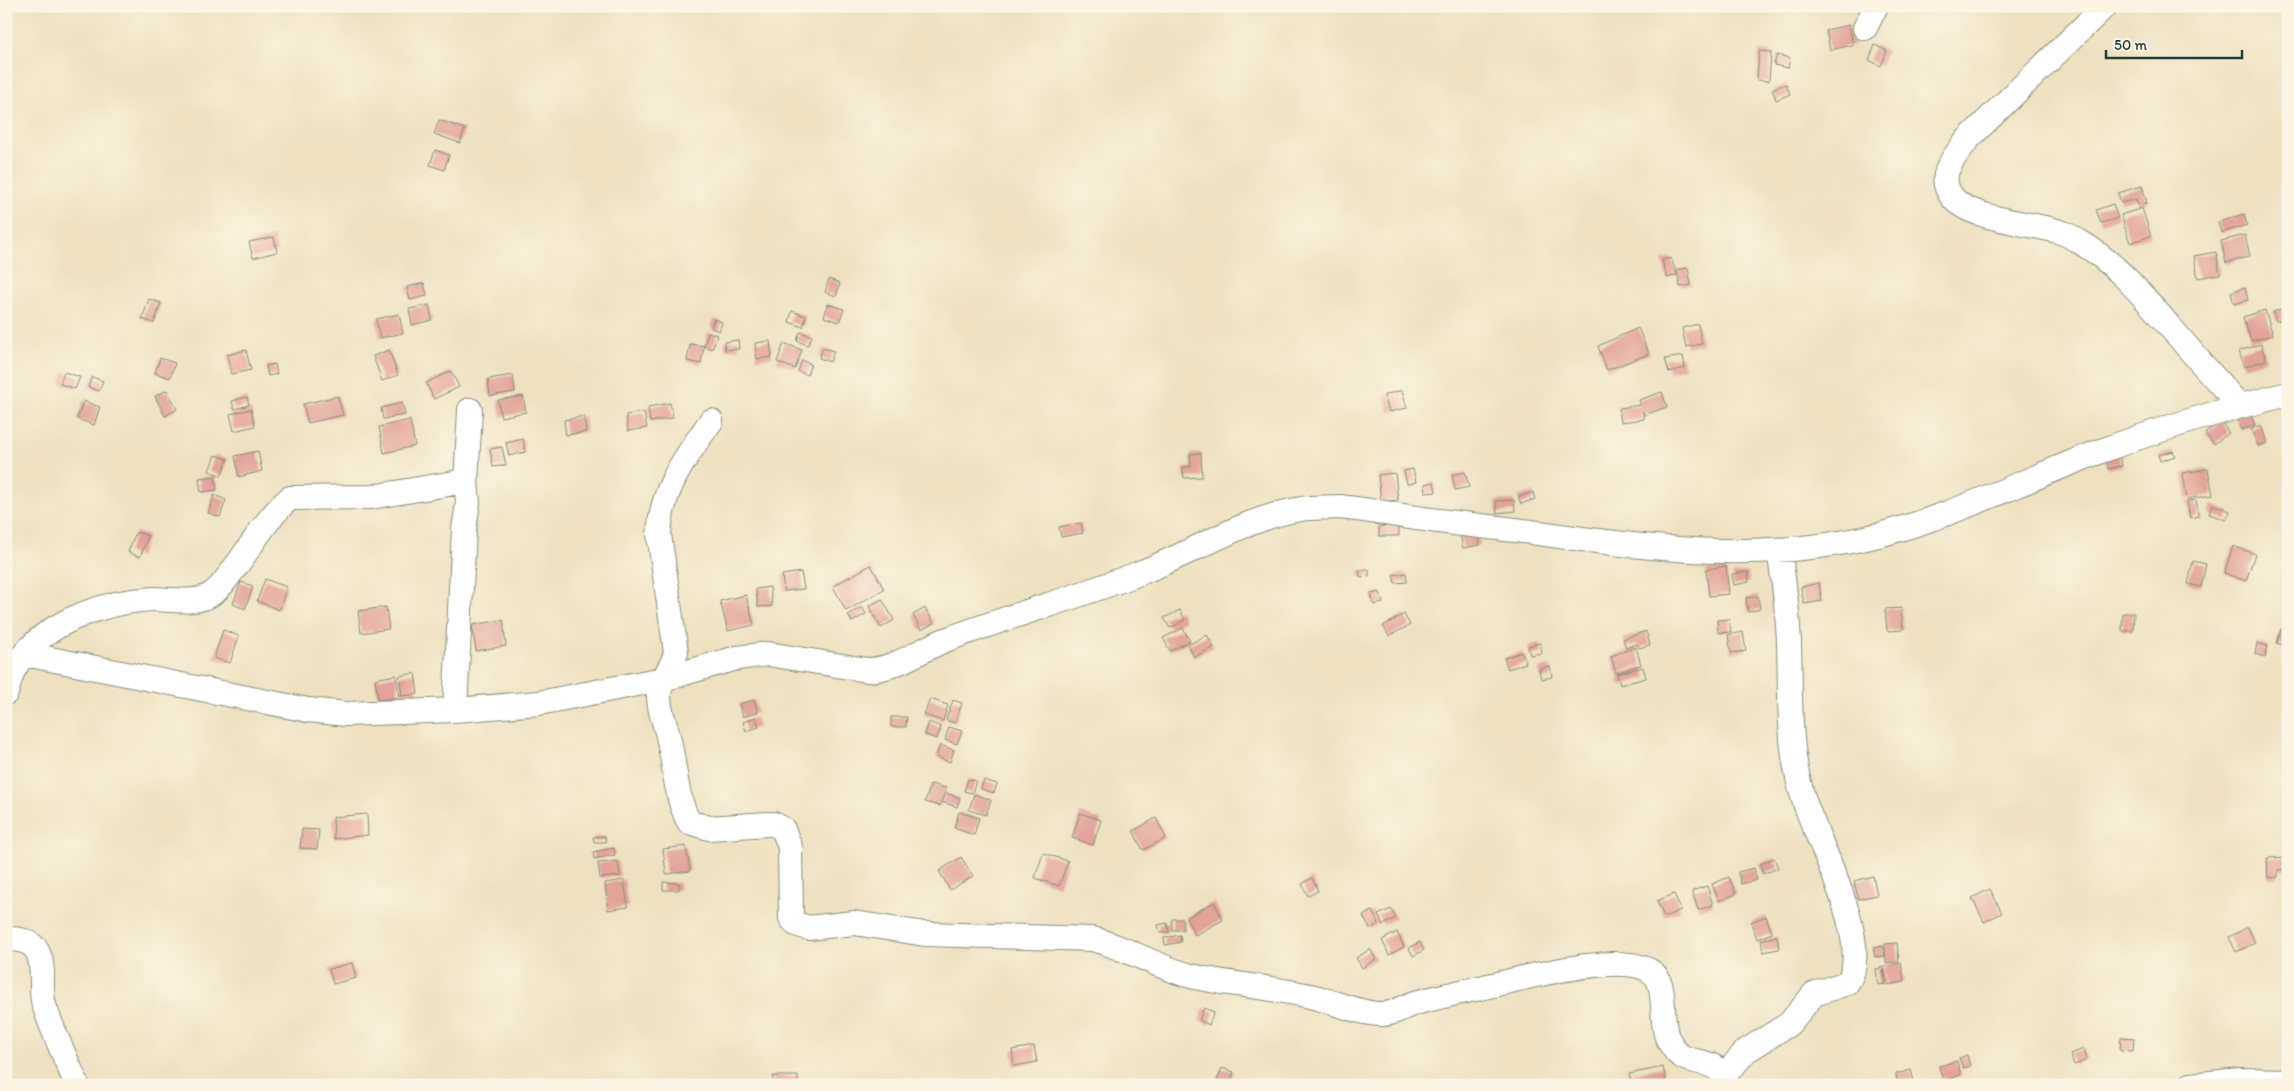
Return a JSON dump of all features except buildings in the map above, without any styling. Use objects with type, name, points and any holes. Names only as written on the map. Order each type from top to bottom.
[{"type":"street","points":[[1865,28],[1876,6]]},
{"type":"street","points":[[2105,6],[1970,138],[1950,163],[1945,178],[1946,184],[1953,199],[1972,211],[2065,233],[2093,250],[2114,267],[2148,302],[2239,405]]},
{"type":"street","points":[[25,654],[308,710],[346,714],[455,710],[539,703],[663,679],[737,658],[768,654],[867,670],[881,670],[947,639],[1093,591],[1144,572],[1251,524],[1302,509],[1348,508],[1669,549],[1712,552],[1779,550],[1820,546],[1865,538],[1922,524],[2094,454],[2239,405],[2288,394]]},
{"type":"street","points":[[455,710],[464,529],[468,503],[466,482],[470,410]]},
{"type":"street","points":[[711,421],[674,477],[666,495],[660,517],[658,534],[676,652],[673,663],[663,679],[659,696],[660,708],[681,800],[689,822],[709,828],[774,824],[783,829],[790,847],[791,918],[802,927],[817,928],[854,924],[925,934],[1092,939],[1109,943],[1173,971],[1192,976],[1291,992],[1385,1014],[1414,1003],[1575,967],[1620,965],[1637,967],[1655,975],[1660,984],[1665,1033],[1674,1050],[1683,1057],[1711,1064],[1727,1080],[1746,1051],[1789,1024],[1814,994],[1847,983],[1854,967],[1854,947],[1850,921],[1804,802],[1792,750],[1789,644],[1785,588],[1779,550]]},
{"type":"street","points":[[6,693],[13,672],[25,654],[42,638],[79,615],[106,605],[154,599],[189,600],[213,594],[246,554],[273,513],[290,498],[371,497],[466,482]]},
{"type":"street","points":[[6,939],[18,939],[31,944],[37,950],[41,966],[44,1004],[77,1085]]},
{"type":"street","points":[[2191,1085],[2240,1080],[2288,1081]]}]
